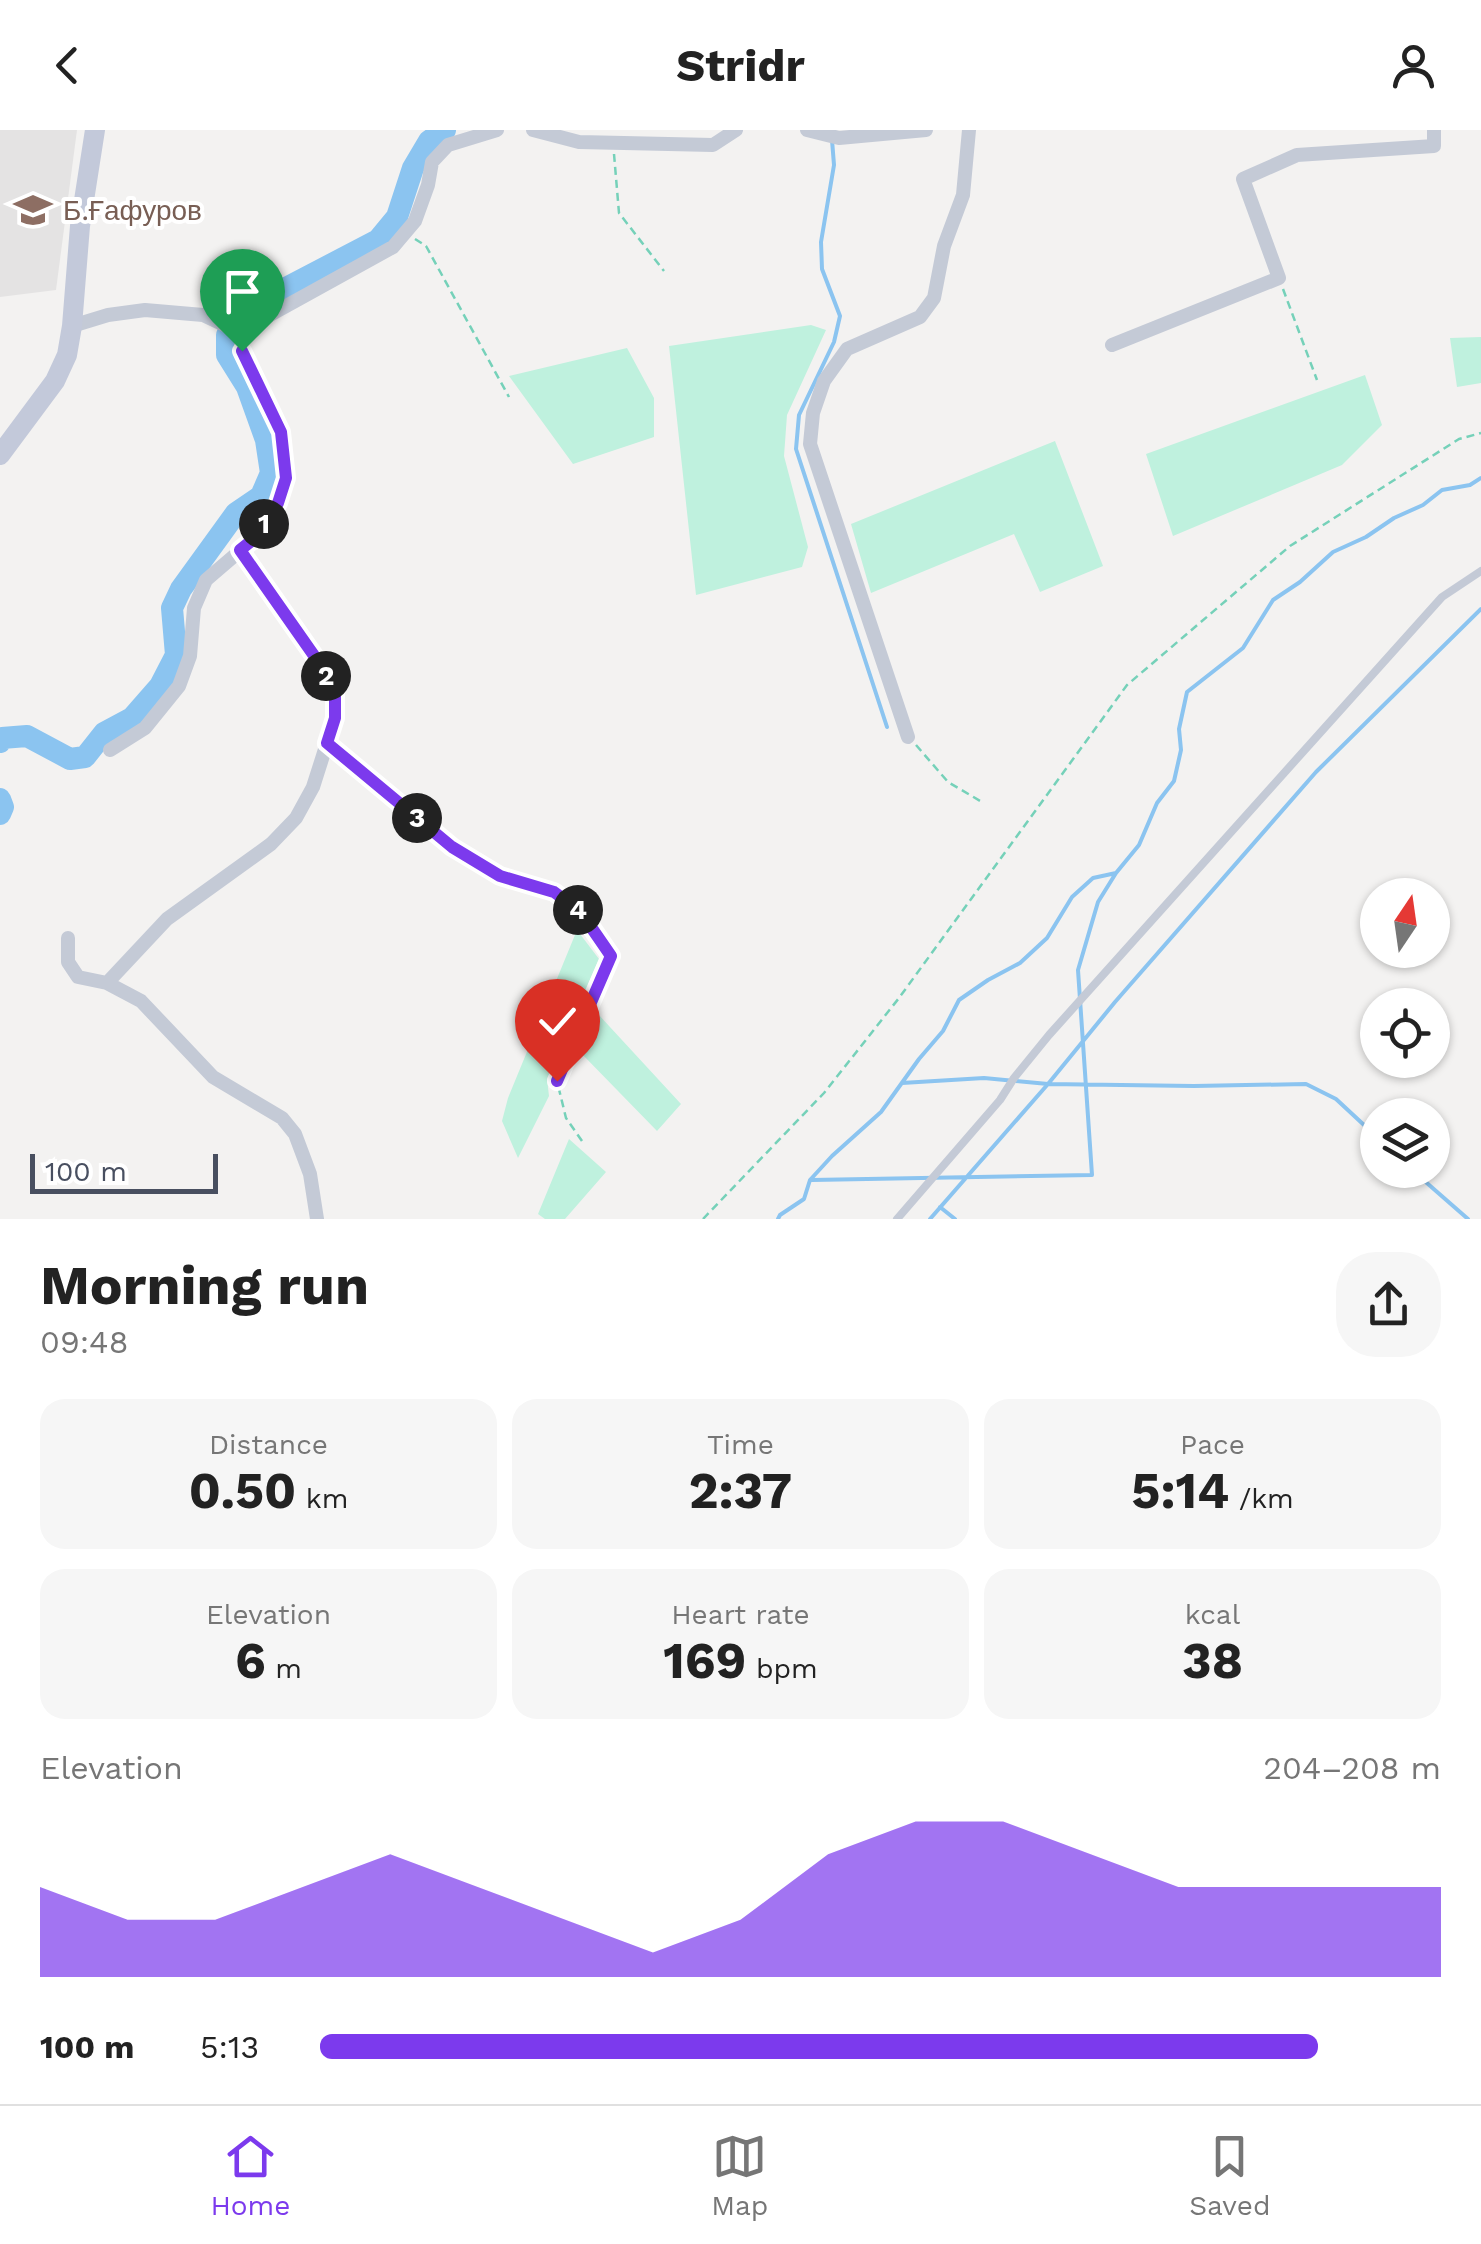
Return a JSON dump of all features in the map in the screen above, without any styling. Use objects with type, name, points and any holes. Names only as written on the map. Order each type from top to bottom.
[{"type":"main road","points":[[0,456],[55,382],[67,354],[95,130]]},
{"type":"street","points":[[239,332],[393,248],[415,221],[432,162],[448,145],[496,130]]},
{"type":"street","points":[[532,130],[580,142],[713,144],[736,130]]},
{"type":"street","points":[[807,130],[839,138],[926,130]]},
{"type":"street","points":[[908,737],[810,444],[813,414],[824,382],[847,350],[920,317],[934,298],[944,246],[963,195],[969,130]]},
{"type":"street","points":[[1112,345],[1279,278],[1243,179],[1297,155],[1434,146],[1434,130]]},
{"type":"street","points":[[72,326],[108,315],[145,310],[203,314],[239,332]]},
{"type":"street","points":[[110,750],[145,728],[179,686],[190,656],[194,608],[206,580],[255,538],[278,503],[286,478],[281,432],[242,351],[239,332]]},
{"type":"street","points":[[107,983],[167,919],[272,844],[296,818],[313,786],[335,718],[335,694],[322,667],[240,550]]},
{"type":"street","points":[[327,743],[452,847],[500,876],[554,892],[580,911],[611,956]]},
{"type":"street","points":[[68,938],[68,962],[78,976],[107,983],[140,1001],[213,1076],[282,1118],[295,1134],[310,1174],[317,1219]]},
{"type":"lane","points":[[897,1219],[1000,1100],[1049,1036],[1442,597],[1481,570]]},
{"type":"path","points":[[614,143],[619,213],[664,271]]},
{"type":"path","points":[[406,232],[426,246],[508,397]]},
{"type":"path","points":[[1279,278],[1317,380]]},
{"type":"path","points":[[703,1219],[824,1093],[899,998],[1127,685],[1290,546],[1459,438],[1481,433]]},
{"type":"path","points":[[908,737],[948,782],[982,802]]},
{"type":"path","points":[[582,1141],[566,1118],[557,1081],[611,956]]},
{"type":"shaded area","name":"Б.Ғафуров","points":[[0,130],[77,130],[56,290],[0,297]]},
{"type":"green space","points":[[811,325],[826,330],[787,415],[784,456],[808,547],[802,567],[696,595],[669,346]]},
{"type":"green space","points":[[1481,337],[1481,383],[1457,387],[1450,338]]},
{"type":"green space","points":[[627,348],[654,398],[654,437],[573,464],[509,376]]},
{"type":"green space","points":[[1365,375],[1382,425],[1342,465],[1173,536],[1146,454]]},
{"type":"green space","points":[[1055,441],[1103,566],[1040,592],[1014,534],[871,593],[851,524]]},
{"type":"green space","points":[[577,930],[599,959],[547,1079],[549,1096],[518,1158],[502,1121]]},
{"type":"green space","points":[[598,1014],[681,1104],[657,1131],[580,1052]]},
{"type":"green space","points":[[569,1139],[606,1172],[565,1219],[545,1219],[538,1214]]},
{"type":"waterway","points":[[0,742],[2,738],[27,736],[70,759],[85,757],[104,733],[132,718],[160,686],[176,655],[172,608],[181,589],[236,513],[261,496],[271,473],[266,440],[247,387],[227,355],[227,335],[237,318],[265,299],[378,240],[397,217],[413,168],[429,141],[445,130]]},
{"type":"waterway","points":[[832,140],[834,165],[821,242],[822,269],[840,316],[834,342],[799,415],[796,449],[887,727]]},
{"type":"waterway","points":[[778,1219],[804,1199],[810,1180],[881,1112],[943,1031],[959,1000],[1020,963],[1047,938],[1072,897],[1093,878],[1116,873],[1139,845],[1157,803],[1174,781],[1187,692],[1243,648],[1273,600],[1333,552],[1423,505],[1442,490],[1470,485],[1481,478]]},
{"type":"waterway","points":[[930,1219],[1316,772],[1481,609]]},
{"type":"waterway","points":[[0,799],[0,814]]},
{"type":"waterway","points":[[812,1180],[1092,1175],[1078,970],[1098,902],[1116,873]]},
{"type":"waterway","points":[[902,1083],[984,1078],[1048,1084],[1306,1084],[1336,1099],[1360,1121]]},
{"type":"waterway","points":[[1433,1188],[1468,1219]]},
{"type":"waterway","points":[[940,1207],[955,1219]]},
{"type":"place","name":"Б.Ғафуров","points":[[33,210]]},
{"type":"route","points":[[242,351],[281,432],[286,478],[278,503],[255,538],[240,550],[322,667],[335,694],[335,718],[327,743],[452,847],[500,876],[554,892],[580,911],[611,956],[557,1081]]}]
